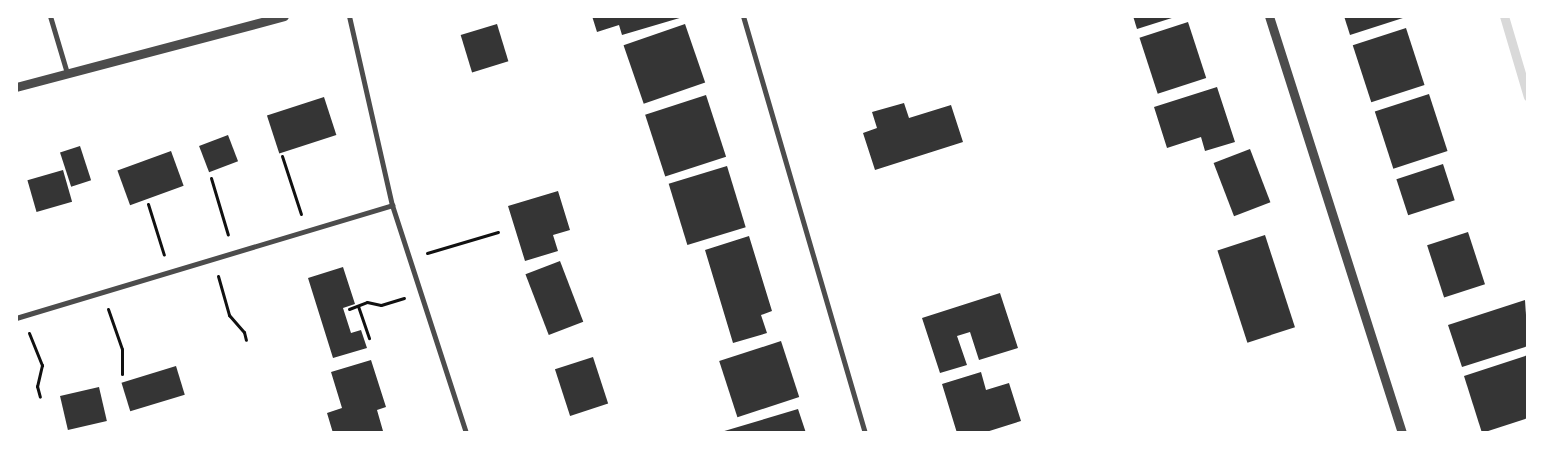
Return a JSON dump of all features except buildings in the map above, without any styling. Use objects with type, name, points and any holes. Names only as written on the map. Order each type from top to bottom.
[{"type":"street","points":[[50,16],[67,73]]},
{"type":"street","points":[[16,87],[284,16]]},
{"type":"street","points":[[349,16],[392,205],[422,292],[466,433]]},
{"type":"street","points":[[743,16],[865,433]]},
{"type":"street","points":[[1269,16],[1402,433]]},
{"type":"street","points":[[16,318],[392,205]]},
{"type":"path","points":[[282,156],[306,231]]},
{"type":"path","points":[[211,178],[233,253]]},
{"type":"path","points":[[148,204],[169,272]]},
{"type":"path","points":[[410,258],[498,232]]},
{"type":"path","points":[[213,259],[229,315],[244,332],[246,340]]},
{"type":"path","points":[[102,292],[122,350],[122,374]]},
{"type":"path","points":[[349,310],[367,302],[381,305],[422,292]]},
{"type":"path","points":[[358,306],[369,338]]},
{"type":"path","points":[[22,316],[42,365],[37,386],[40,397]]},
{"type":"waterway","points":[[1504,16],[1528,97]]}]
